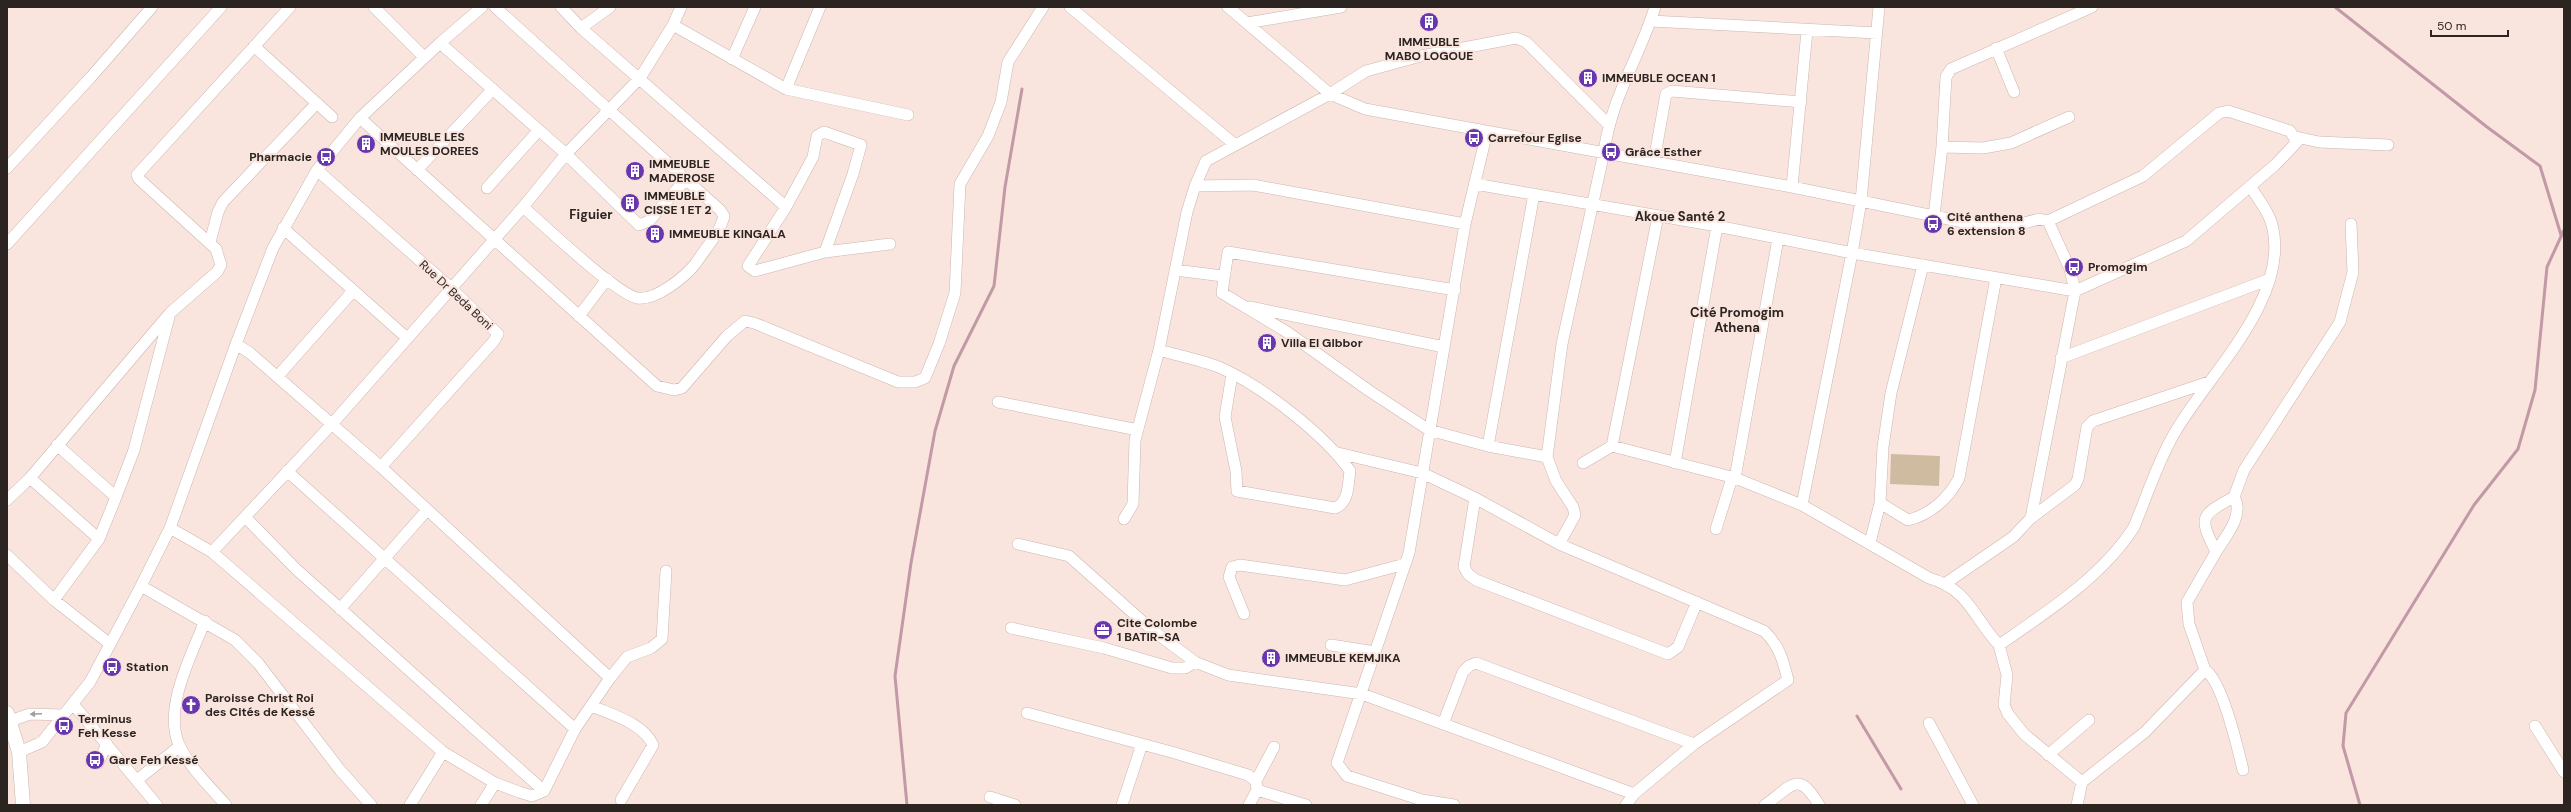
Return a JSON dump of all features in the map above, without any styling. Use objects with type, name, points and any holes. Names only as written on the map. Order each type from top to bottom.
[{"type":"main road","points":[[9,717],[19,752],[23,805]]},
{"type":"street","points":[[7,168],[91,77],[152,7]]},
{"type":"street","points":[[7,244],[221,7]]},
{"type":"street","points":[[7,500],[30,478],[170,313],[217,272],[221,265],[216,249],[139,179],[137,175],[290,7]]},
{"type":"street","points":[[374,7],[424,57]]},
{"type":"street","points":[[19,752],[42,742],[62,715],[74,704],[90,682],[141,586],[170,528],[236,344],[283,228],[317,170],[360,118],[424,57],[482,7]]},
{"type":"street","points":[[495,7],[686,179],[724,216],[716,233],[690,271],[665,290],[650,296],[638,298],[607,279],[523,207]]},
{"type":"street","points":[[560,7],[581,28],[786,207]]},
{"type":"street","points":[[581,28],[610,7]]},
{"type":"street","points":[[212,552],[332,424],[493,239],[523,207],[566,154],[640,78],[673,25],[681,7]]},
{"type":"street","points":[[732,59],[755,7]]},
{"type":"street","points":[[786,89],[820,7]]},
{"type":"street","points":[[360,118],[657,386],[664,389],[682,388],[689,382],[727,336],[745,321],[754,323],[898,382],[915,382],[925,378],[939,344],[955,293],[960,184],[988,136],[1001,102],[1008,62],[1043,7]]},
{"type":"street","points":[[1070,7],[1234,144]]},
{"type":"street","points":[[1228,7],[1330,94],[1364,109],[1792,186],[2000,229],[2039,219],[2048,221],[2143,176],[2218,113],[2228,111],[2290,131],[2296,137],[2319,142],[2388,145]]},
{"type":"street","points":[[1247,22],[1341,7]]},
{"type":"street","points":[[1559,544],[1575,515],[1573,507],[1556,482],[1547,457],[1562,344],[1604,152],[1608,124],[1625,77],[1651,21],[1655,7]]},
{"type":"street","points":[[1802,505],[1861,201],[1879,7]]},
{"type":"street","points":[[1934,216],[1942,147],[1946,77],[1958,64],[2092,7]]},
{"type":"street","points":[[1651,21],[1806,31],[1877,33]]},
{"type":"street","points":[[673,25],[786,89],[908,115]]},
{"type":"street","points":[[1792,186],[1801,102],[1806,31]]},
{"type":"street","points":[[1124,519],[1133,504],[1135,440],[1159,350],[1194,186],[1206,161],[1234,144],[1330,94],[1366,71],[1421,56],[1516,38],[1526,42],[1608,124]]},
{"type":"street","points":[[440,43],[566,154],[639,225],[649,221],[686,179]]},
{"type":"street","points":[[254,46],[332,117]]},
{"type":"street","points":[[1996,48],[2014,92]]},
{"type":"street","points":[[417,170],[493,89]]},
{"type":"street","points":[[1654,161],[1666,94],[1672,91],[1801,102]]},
{"type":"street","points":[[210,242],[218,212],[223,202],[317,103]]},
{"type":"street","points":[[1942,147],[1983,148],[2011,143],[2069,117]]},
{"type":"street","points":[[487,188],[539,130]]},
{"type":"street","points":[[825,252],[853,174],[861,145],[824,132],[820,133],[818,136],[813,157],[786,207],[751,258],[748,266],[755,271],[825,252],[890,244]]},
{"type":"street","points":[[1454,805],[1421,803],[1347,776],[1340,770],[1337,763],[1362,694],[1405,564],[1455,290],[1465,224],[1487,132]]},
{"type":"street","points":[[1475,184],[1717,226],[1852,253],[2075,291],[2186,241],[2275,165],[2297,142],[2296,137]]},
{"type":"street","name":"Rue Dr Beda Boni","points":[[317,170],[451,288],[498,334],[494,341],[380,467]]},
{"type":"street","points":[[1194,186],[1252,185],[1465,224]]},
{"type":"street","points":[[1999,645],[2083,583],[2128,537],[2134,527],[2171,439],[2256,316],[2270,279],[2275,243],[2270,219],[2250,186]]},
{"type":"street","points":[[1488,446],[1534,194]]},
{"type":"street","points":[[1612,446],[1658,216]]},
{"type":"street","points":[[2031,518],[2075,291],[2070,269],[2048,221]]},
{"type":"street","points":[[2216,552],[2203,526],[2205,517],[2212,509],[2234,498],[2244,470],[2340,322],[2353,272],[2351,224]]},
{"type":"street","points":[[1675,463],[1717,226]]},
{"type":"street","points":[[283,228],[407,338]]},
{"type":"street","points":[[1716,529],[1733,478],[1778,239]]},
{"type":"street","points":[[1455,290],[1228,252],[1223,276],[1222,293],[1287,332],[1368,390],[1429,430],[1488,446],[1547,457]]},
{"type":"street","points":[[1870,543],[1880,503],[1883,446],[1891,393],[1923,265]]},
{"type":"street","points":[[1175,270],[1223,276]]},
{"type":"street","points":[[1880,503],[1908,520],[1921,517],[1951,492],[1959,478],[1996,278]]},
{"type":"street","points":[[578,316],[607,279]]},
{"type":"street","points":[[2061,358],[2270,279]]},
{"type":"street","points":[[277,377],[353,291]]},
{"type":"street","points":[[1240,305],[1444,347]]},
{"type":"street","points":[[54,600],[98,539],[116,497],[134,450],[170,313]]},
{"type":"street","points":[[236,344],[332,424],[610,678]]},
{"type":"street","points":[[1159,350],[1220,368],[1232,374],[1284,407],[1338,453],[1350,471],[1345,502],[1335,508],[1237,491],[1236,471],[1225,417],[1232,374]]},
{"type":"street","points":[[1946,583],[2013,537],[2031,518],[2075,484],[2078,479],[2086,428],[2093,420],[2209,382]]},
{"type":"street","points":[[998,402],[1138,430]]},
{"type":"street","points":[[57,445],[116,497]]},
{"type":"street","points":[[1583,463],[1612,446],[1733,478],[1802,505],[1929,578],[1946,583],[1969,602],[1999,645],[2007,675],[2004,705],[2008,714],[2024,734],[2082,782]]},
{"type":"street","points":[[1338,453],[1422,473],[1475,498],[1559,544],[1764,630],[1781,653],[1788,680],[1694,744],[1634,794],[1626,805]]},
{"type":"street","points":[[287,471],[575,729]]},
{"type":"street","points":[[30,478],[98,539]]},
{"type":"street","points":[[1475,498],[1464,567],[1468,574],[1476,580],[1668,654],[1678,647],[1697,602]]},
{"type":"street","points":[[2234,498],[2238,504],[2236,517],[2187,602],[2188,624],[2205,670],[2210,672],[2217,685],[2232,727],[2243,770]]},
{"type":"street","points":[[340,608],[427,510]]},
{"type":"street","points":[[245,517],[340,608],[544,791]]},
{"type":"street","points":[[170,528],[212,552],[443,752],[495,783],[532,796],[544,791],[575,729],[610,678],[627,657],[651,648],[662,639],[666,571]]},
{"type":"street","points":[[1018,544],[1069,556],[1151,630],[1195,662],[1228,675],[1362,694],[1634,794]]},
{"type":"street","points":[[7,555],[54,600],[110,644]]},
{"type":"street","points":[[1244,614],[1229,576],[1232,567],[1240,565],[1345,580],[1405,564]]},
{"type":"street","points":[[141,586],[205,621],[235,640],[258,663],[340,770],[371,805]]},
{"type":"street","points":[[205,621],[180,683],[175,712],[180,746],[194,768],[226,805]]},
{"type":"street","points":[[1011,628],[1104,648],[1172,668],[1185,668],[1195,662]]},
{"type":"street","points":[[1331,645],[1375,652]]},
{"type":"street","points":[[1443,724],[1463,672],[1469,666],[1476,663],[1694,744]]},
{"type":"street","points":[[2077,805],[2082,782],[2145,732],[2205,670]]},
{"type":"street","points":[[74,704],[107,744],[131,779],[157,805]]},
{"type":"street","points":[[592,706],[639,728],[648,735],[653,745],[621,800]]},
{"type":"street","points":[[1027,713],[1142,744],[1248,775],[1256,786],[1306,805]]},
{"type":"street","points":[[9,717],[30,714],[62,715]]},
{"type":"street","points":[[2048,755],[2089,720]]},
{"type":"street","points":[[1929,723],[1973,805]]},
{"type":"street","points":[[2535,726],[2564,772]]},
{"type":"street","points":[[98,763],[107,744]]},
{"type":"street","points":[[1122,805],[1142,744]]},
{"type":"street","points":[[131,779],[180,746]]},
{"type":"street","points":[[1249,805],[1274,747]]},
{"type":"street","points":[[410,805],[443,752]]},
{"type":"street","points":[[482,805],[495,783]]},
{"type":"street","points":[[1765,805],[1794,785],[1801,783],[1808,787],[1819,805]]},
{"type":"street","points":[[990,797],[1015,805]]},
{"type":"shaded area","points":[[1891,454],[1940,456],[1939,486],[1890,484]]},
{"type":"waterway","points":[[2335,7],[2487,127],[2540,166],[2561,235]]},
{"type":"waterway","points":[[907,805],[895,676],[911,563],[935,431],[954,366],[994,286],[1005,187],[1022,89]]},
{"type":"waterway","points":[[2360,805],[2343,746],[2346,713],[2474,505],[2518,449],[2535,390],[2547,267],[2564,230]]},
{"type":"waterway","points":[[1857,716],[1901,789]]},
{"type":"place","name":"IMMEUBLE MABO LOGOUE","points":[[1429,22]]},
{"type":"place","name":"IMMEUBLE OCEAN 1","points":[[1588,78]]},
{"type":"place","name":"Carrefour Eglise","points":[[1474,138]]},
{"type":"place","name":"IMMEUBLE LES MOULES DOREES","points":[[366,144]]},
{"type":"place","name":"Grâce Esther","points":[[1611,152]]},
{"type":"place","name":"Pharmacie","points":[[326,157]]},
{"type":"place","name":"IMMEUBLE MADEROSE","points":[[635,171]]},
{"type":"place","name":"IMMEUBLE CISSE 1 ET 2","points":[[630,203]]},
{"type":"place","name":"Cité anthena 6 extension 8","points":[[1933,224]]},
{"type":"place","name":"IMMEUBLE KINGALA","points":[[655,234]]},
{"type":"place","name":"Promogim","points":[[2074,267]]},
{"type":"place","name":"Villa El GIbbor","points":[[1267,343]]},
{"type":"place","name":"Cite Colombe 1 BATIR-SA","points":[[1103,630]]},
{"type":"place","name":"IMMEUBLE KEMJIKA","points":[[1271,658]]},
{"type":"place","name":"Station","points":[[112,667]]},
{"type":"place","name":"Paroisse Christ Roi des Cités de Kessé","points":[[191,705]]},
{"type":"place","name":"Terminus Feh Kesse","points":[[64,726]]},
{"type":"place","name":"Gare Feh Kessé","points":[[95,760]]},
{"type":"district","name":"Figuier","points":[[591,214]]},
{"type":"district","name":"Akoue Santé 2","points":[[1680,216]]},
{"type":"district","name":"Cité Promogim Athena","points":[[1737,320]]}]
